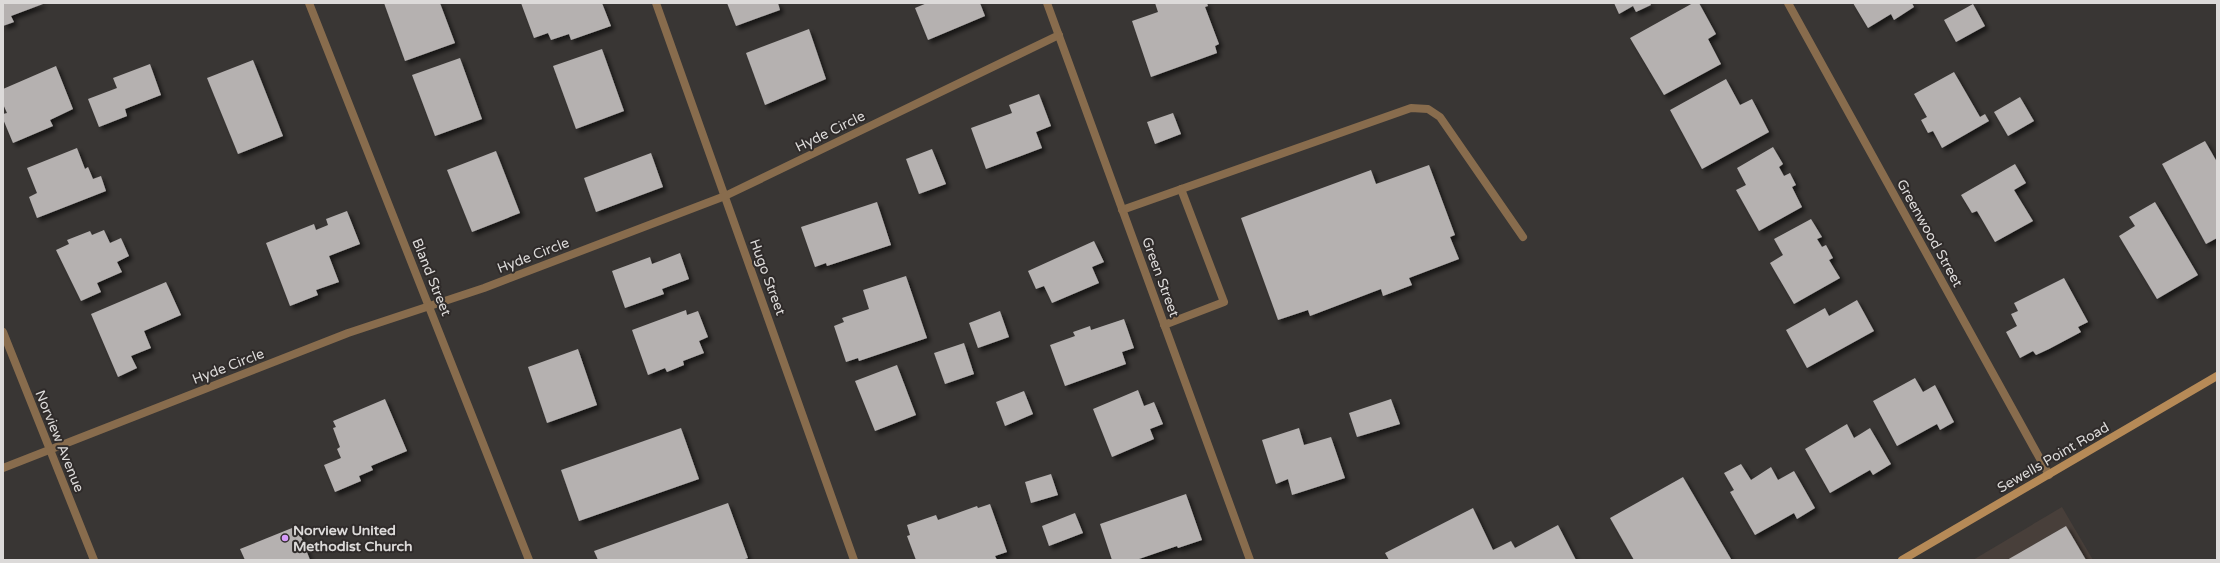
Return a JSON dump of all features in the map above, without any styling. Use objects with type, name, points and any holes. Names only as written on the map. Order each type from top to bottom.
[{"type":"main road","name":"Sewells Point Road","points":[[1902,560],[2217,376]]},
{"type":"street","name":"Bland Street","points":[[309,3],[430,306],[529,560]]},
{"type":"street","name":"Hugo Street","points":[[656,3],[854,560]]},
{"type":"street","name":"Green Street","points":[[1047,3],[1250,560]]},
{"type":"street","name":"Greenwood Street","points":[[1788,3],[2048,475]]},
{"type":"street","name":"Hyde Circle","points":[[3,468],[348,333],[484,288],[725,196],[1059,35]]},
{"type":"street","points":[[1122,210],[1411,108],[1428,109],[1440,117],[1523,237]]},
{"type":"street","points":[[1164,325],[1224,302],[1181,189]]},
{"type":"street","name":"Norview Avenue","points":[[3,332],[94,560]]},
{"type":"shaded area","points":[[2062,507],[2093,560],[1973,560]]},
{"type":"building","points":[[3,3],[43,4],[11,16],[14,22],[3,26]]},
{"type":"building","points":[[384,3],[440,3],[455,43],[405,61]]},
{"type":"building","points":[[521,3],[602,3],[611,26],[571,40],[569,34],[551,40],[548,33],[534,38]]},
{"type":"building","points":[[727,3],[778,3],[780,10],[736,26]]},
{"type":"building","points":[[927,3],[980,3],[985,16],[928,40],[915,8]]},
{"type":"building","points":[[1155,3],[1207,3],[1208,6],[1205,7],[1219,44],[1215,46],[1217,53],[1151,77],[1132,21],[1158,12]]},
{"type":"building","points":[[1614,3],[1650,3],[1651,5],[1636,12],[1633,6],[1619,14]]},
{"type":"building","points":[[1693,3],[1699,3],[1716,34],[1708,39],[1721,64],[1664,95],[1630,38]]},
{"type":"building","points":[[1853,3],[1912,3],[1914,7],[1894,20],[1891,14],[1868,28]]},
{"type":"building","points":[[1973,4],[1985,26],[1956,42],[1944,20]]},
{"type":"building","points":[[809,29],[826,79],[765,105],[746,53]]},
{"type":"building","points":[[602,49],[624,111],[576,129],[553,66]]},
{"type":"building","points":[[460,58],[482,119],[435,136],[412,75]]},
{"type":"building","points":[[253,60],[283,136],[238,154],[207,78]]},
{"type":"building","points":[[150,64],[161,95],[125,109],[127,116],[99,127],[88,99],[117,88],[113,78]]},
{"type":"building","points":[[56,66],[73,109],[50,120],[53,126],[13,143],[3,119],[3,114],[7,113],[3,104],[3,89]]},
{"type":"building","points":[[1954,72],[1980,117],[1985,114],[1989,121],[1942,148],[1933,131],[1928,133],[1921,120],[1927,117],[1914,94]]},
{"type":"building","points":[[1726,79],[1740,105],[1752,99],[1769,132],[1702,169],[1670,110]]},
{"type":"building","points":[[1039,94],[1051,126],[1036,132],[1042,148],[986,169],[971,128],[1012,113],[1009,105]]},
{"type":"building","points":[[2020,97],[2034,121],[2008,136],[1994,112]]},
{"type":"building","points":[[1173,113],[1181,134],[1155,144],[1147,122]]},
{"type":"building","points":[[2205,141],[2217,162],[2217,238],[2206,244],[2162,164]]},
{"type":"building","points":[[1773,147],[1783,164],[1779,167],[1784,176],[1790,173],[1796,185],[1792,187],[1802,207],[1759,231],[1736,190],[1746,185],[1737,168]]},
{"type":"building","points":[[77,148],[85,169],[88,167],[93,179],[101,176],[106,191],[37,218],[29,197],[37,193],[27,168]]},
{"type":"building","points":[[932,149],[946,184],[919,194],[906,159]]},
{"type":"building","points":[[496,151],[520,213],[472,232],[447,170]]},
{"type":"building","points":[[651,153],[663,187],[596,212],[584,178]]},
{"type":"building","points":[[2015,164],[2026,183],[2014,190],[2033,221],[1995,242],[1977,211],[1972,213],[1961,195]]},
{"type":"building","points":[[1429,165],[1455,235],[1450,237],[1459,259],[1409,278],[1412,285],[1383,296],[1381,289],[1310,316],[1308,310],[1278,320],[1241,218],[1371,170],[1376,184]]},
{"type":"building","points":[[877,202],[891,245],[827,266],[826,263],[815,267],[801,227]]},
{"type":"building","points":[[2155,202],[2198,275],[2157,299],[2119,236],[2135,226],[2129,217]]},
{"type":"building","points":[[347,211],[360,244],[329,256],[339,282],[316,290],[318,295],[290,306],[266,243],[314,224],[316,230],[328,225],[326,219]]},
{"type":"building","points":[[1811,219],[1822,237],[1817,239],[1822,247],[1826,245],[1833,258],[1829,260],[1840,278],[1794,304],[1770,263],[1783,255],[1774,239]]},
{"type":"building","points":[[104,230],[110,243],[121,238],[129,256],[117,262],[122,272],[97,283],[101,292],[81,301],[56,250],[69,244],[67,240],[90,231],[92,235]]},
{"type":"building","points":[[1094,241],[1104,262],[1092,267],[1099,283],[1052,303],[1044,286],[1036,289],[1028,271]]},
{"type":"building","points":[[680,253],[689,279],[662,289],[664,294],[625,308],[612,271],[650,257],[652,264]]},
{"type":"building","points":[[906,276],[927,338],[859,361],[858,358],[846,362],[834,326],[844,322],[842,318],[869,309],[863,290]]},
{"type":"building","points":[[2064,278],[2088,322],[2078,327],[2081,332],[2049,349],[2036,355],[2033,351],[2020,358],[2006,332],[2017,326],[2011,314],[2018,311],[2014,303]]},
{"type":"building","points":[[166,282],[181,315],[144,331],[151,348],[131,356],[137,368],[118,377],[91,314]]},
{"type":"building","points":[[1857,300],[1874,331],[1807,368],[1786,330],[1825,308],[1829,316]]},
{"type":"building","points":[[686,310],[687,315],[698,311],[708,337],[699,341],[704,353],[683,361],[684,365],[667,372],[665,368],[648,375],[632,330]]},
{"type":"building","points":[[1000,311],[1009,337],[978,348],[969,323]]},
{"type":"building","points":[[1124,319],[1134,348],[1122,352],[1126,364],[1065,386],[1050,345],[1075,336],[1073,332],[1090,326],[1091,330]]},
{"type":"building","points":[[964,343],[974,374],[945,384],[934,353]]},
{"type":"building","points":[[578,349],[597,405],[547,423],[528,367]]},
{"type":"building","points":[[897,365],[916,415],[875,431],[855,381]]},
{"type":"building","points":[[1915,378],[1923,392],[1935,385],[1954,422],[1940,430],[1937,424],[1897,446],[1873,401]]},
{"type":"building","points":[[1138,390],[1144,406],[1154,402],[1163,424],[1150,429],[1154,439],[1112,457],[1093,409]]},
{"type":"building","points":[[1024,391],[1033,414],[1005,426],[996,402]]},
{"type":"building","points":[[385,399],[407,451],[371,466],[373,470],[359,476],[361,481],[335,492],[324,465],[341,458],[337,449],[340,447],[333,428],[336,427],[333,421]]},
{"type":"building","points":[[1391,399],[1400,424],[1357,437],[1349,413]]},
{"type":"building","points":[[1847,424],[1854,438],[1870,428],[1891,464],[1873,475],[1870,470],[1830,493],[1805,449]]},
{"type":"building","points":[[681,428],[699,479],[579,521],[561,470]]},
{"type":"building","points":[[1299,428],[1304,445],[1331,437],[1345,478],[1292,495],[1288,479],[1276,484],[1262,440]]},
{"type":"building","points":[[1741,464],[1751,480],[1771,467],[1778,480],[1794,471],[1815,508],[1797,519],[1794,513],[1755,535],[1730,492],[1734,490],[1724,473]]},
{"type":"building","points":[[1051,474],[1058,495],[1031,503],[1025,482]]},
{"type":"building","points":[[1683,477],[1731,559],[1634,560],[1610,518]]},
{"type":"building","points":[[1186,494],[1202,540],[1178,548],[1177,546],[1136,560],[1112,560],[1100,524]]},
{"type":"building","points":[[728,503],[748,558],[742,560],[598,560],[594,551]]},
{"type":"building","points":[[990,504],[1007,552],[995,556],[997,560],[916,560],[907,536],[910,535],[907,525],[936,515],[938,520],[977,506],[978,508]]},
{"type":"building","points":[[1473,508],[1493,550],[1511,541],[1515,548],[1558,525],[1576,560],[1389,560],[1385,553]]},
{"type":"building","points":[[1075,513],[1083,533],[1049,546],[1042,526]]},
{"type":"building","name":"Norview United Methodist Church","points":[[297,526],[310,560],[245,560],[240,549]]},
{"type":"building","points":[[2066,526],[2086,560],[2007,560]]},
{"type":"place","name":"Norview United Methodist Church","points":[[285,538]]}]
